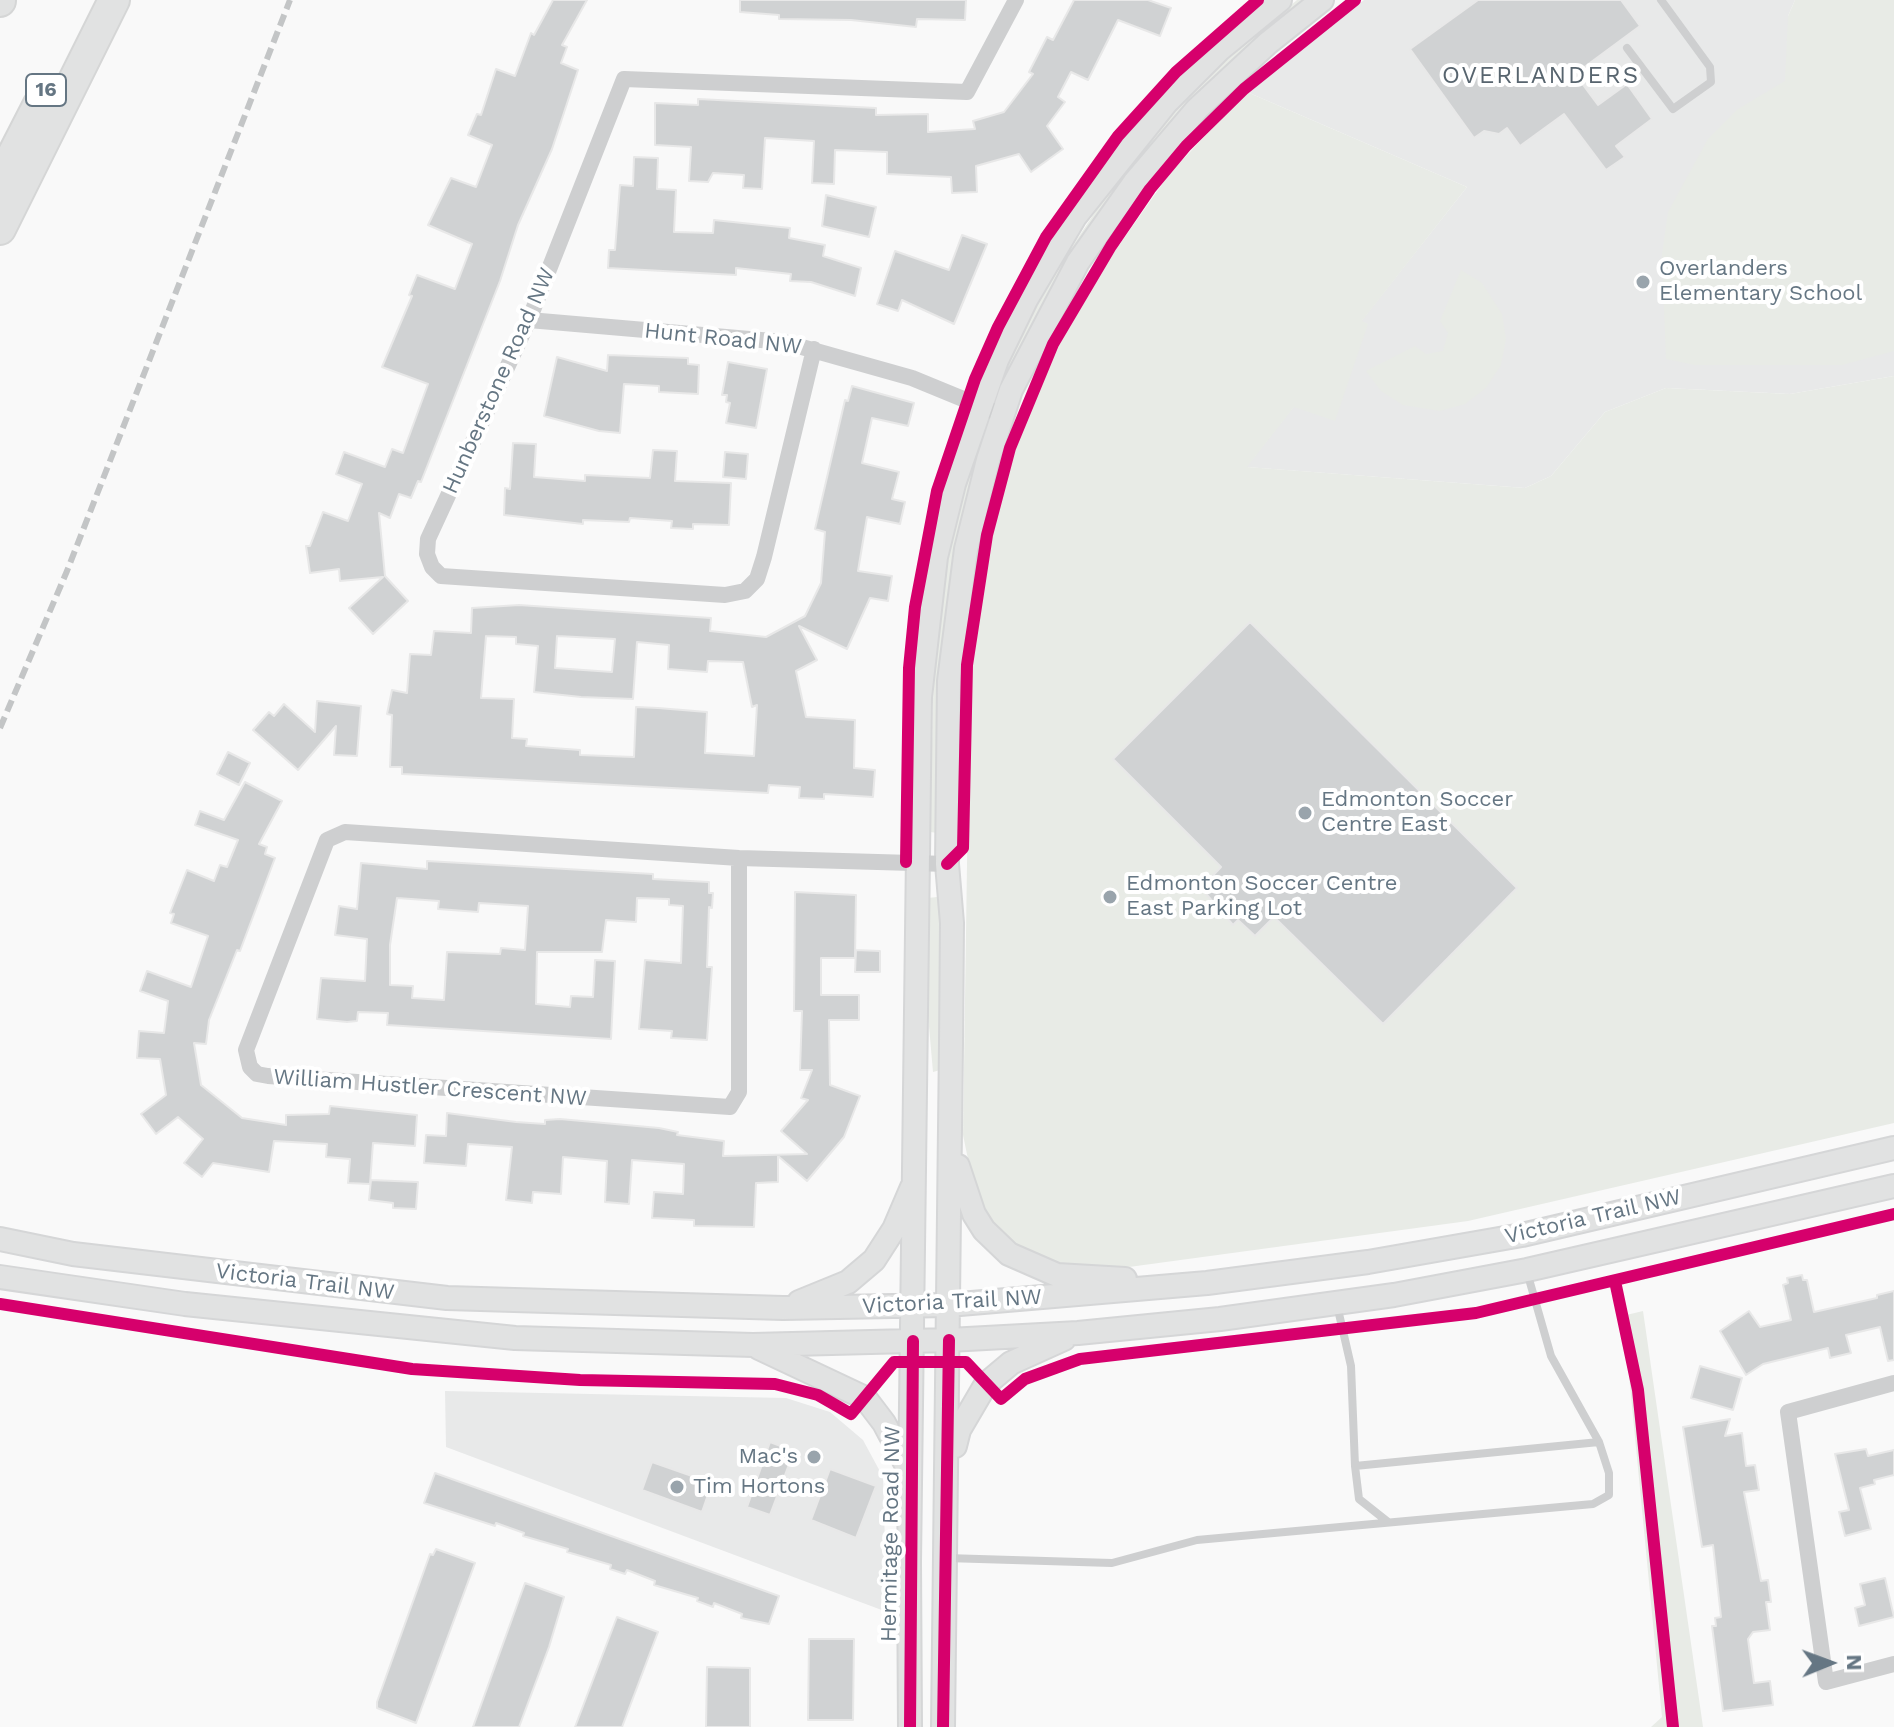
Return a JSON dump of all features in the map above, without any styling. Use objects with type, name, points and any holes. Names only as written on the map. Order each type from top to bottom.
[{"type":"highway","name":"16","points":[[0,180],[93,0]]},
{"type":"highway","points":[[0,229],[114,0]]},
{"type":"main road","name":"Hermitage Road NW","points":[[910,1727],[920,697],[928,604],[944,521],[997,360],[1026,300],[1092,195],[1167,102],[1219,50],[1280,0]]},
{"type":"main road","points":[[943,1727],[952,923],[947,864],[949,681],[955,622],[976,505],[1002,415],[1054,304],[1134,183],[1232,75],[1322,0]]},
{"type":"main road","points":[[950,1137],[974,1214],[996,1243],[1024,1264],[1057,1275],[1207,1283]]},
{"type":"main road","name":"Victoria Trail NW","points":[[0,1239],[73,1254],[447,1298],[783,1308],[948,1305],[1207,1283],[1368,1262],[1522,1235],[1894,1148]]},
{"type":"main road","points":[[783,1308],[832,1290],[862,1272],[886,1245],[915,1179]]},
{"type":"main road","name":"Victoria Trail NW","points":[[0,1277],[185,1304],[447,1333],[621,1343],[753,1345],[949,1340],[1078,1333],[1336,1303],[1527,1270],[1894,1186]]},
{"type":"main road","points":[[1522,1235],[1527,1270]]},
{"type":"main road","points":[[947,1474],[959,1430],[986,1384],[1011,1363],[1078,1333]]},
{"type":"main road","points":[[753,1345],[865,1398],[884,1423],[911,1474]]},
{"type":"street","name":"Hunberstone Road NW","points":[[814,349],[764,557],[757,579],[745,591],[725,595],[441,576],[432,567],[427,554],[428,539],[529,320],[624,79],[967,92],[1016,0]]},
{"type":"street","name":"Hunt Road NW","points":[[529,320],[784,342],[912,378],[1002,415]]},
{"type":"street","name":"William Hustler Crescent NW","points":[[739,858],[739,1092],[730,1107],[268,1076],[257,1074],[250,1067],[246,1050],[327,840],[345,832],[739,858],[947,864]]},
{"type":"street","points":[[1894,1383],[1788,1412],[1826,1682],[1894,1664]]},
{"type":"lane","points":[[1627,48],[1673,109],[1711,82],[1710,67],[1661,0]]},
{"type":"lane","points":[[945,1558],[1112,1563],[1197,1540],[1593,1504],[1609,1495],[1609,1473],[1599,1442],[1551,1356],[1527,1270]]},
{"type":"lane","points":[[1336,1303],[1351,1366],[1359,1499],[1389,1523]]},
{"type":"lane","points":[[1355,1466],[1599,1442]]},
{"type":"shaded area","points":[[1297,0],[1314,0],[1223,75],[1010,377],[1003,375],[1046,286],[1125,167],[1201,82]]},
{"type":"shaded area","name":"Overlanders Elementary School","points":[[1364,0],[1795,0],[1788,16],[1894,112],[1894,376],[1790,394],[1666,388],[1605,412],[1551,476],[1525,488],[1246,467],[1467,187],[1247,92]]},
{"type":"shaded area","points":[[1795,0],[1894,0],[1894,351],[1842,365],[1695,365],[1666,359],[1662,254],[1668,212],[1708,139],[1738,109],[1785,81],[1788,16]]},
{"type":"shaded area","points":[[1247,92],[1467,187],[1362,321],[1368,324],[1335,421],[1294,407],[1247,467],[1525,488],[1551,476],[1605,412],[1666,388],[1790,394],[1894,376],[1894,1123],[1468,1221],[1129,1267],[1089,1271],[1046,1260],[1016,1244],[987,1217],[975,1193],[963,1135],[970,662],[989,539],[1026,419],[1062,337],[1091,285],[1170,173]]},
{"type":"shaded area","points":[[1461,270],[1482,283],[1502,314],[1506,339],[1501,365],[1486,388],[1465,404],[1440,411],[1403,405],[1381,391],[1366,371],[1415,346],[1426,354],[1443,351],[1448,333],[1440,321]]},
{"type":"shaded area","points":[[978,437],[986,438],[938,833],[930,832],[934,656],[944,569]]},
{"type":"shaded area","points":[[937,897],[940,913],[940,1070],[933,1072],[928,1015],[928,898]]},
{"type":"shaded area","points":[[1643,1311],[1703,1727],[1651,1727],[1662,1717],[1629,1375],[1618,1317]]},
{"type":"shaded area","points":[[445,1391],[786,1398],[830,1412],[863,1440],[883,1477],[887,1612],[446,1447]]},
{"type":"building","points":[[553,0],[587,0],[562,45],[567,47],[561,63],[578,70],[552,149],[518,225],[500,281],[421,482],[418,481],[411,498],[399,494],[390,518],[379,513],[385,576],[408,601],[373,634],[349,608],[383,577],[340,581],[339,569],[310,573],[306,546],[310,546],[323,512],[348,521],[362,484],[336,474],[344,452],[385,467],[392,449],[403,453],[428,384],[382,367],[412,296],[409,295],[417,275],[455,289],[472,244],[428,225],[451,178],[476,187],[492,145],[468,135],[477,114],[481,115],[496,69],[515,76],[531,33],[534,35]]},
{"type":"building","points":[[740,0],[966,0],[965,20],[917,19],[916,27],[851,20],[779,19],[779,15],[740,12]]},
{"type":"building","points":[[1074,0],[1148,0],[1171,8],[1160,36],[1118,20],[1088,80],[1071,72],[1058,97],[1065,102],[1047,126],[1063,149],[1031,172],[1019,154],[976,166],[977,192],[952,193],[951,177],[887,174],[887,152],[835,150],[834,184],[812,183],[814,141],[765,138],[762,189],[743,188],[744,175],[713,173],[708,182],[689,181],[691,147],[655,145],[655,103],[698,105],[698,99],[876,108],[876,115],[928,114],[928,132],[975,129],[973,121],[1004,112],[1033,74],[1029,72],[1047,37],[1053,40]]},
{"type":"building","points":[[1478,0],[1621,0],[1640,26],[1575,74],[1598,105],[1627,84],[1652,119],[1616,146],[1625,157],[1606,170],[1564,114],[1520,146],[1507,128],[1499,134],[1484,131],[1474,138],[1410,49]]},
{"type":"building","points":[[634,157],[658,158],[657,189],[676,190],[674,232],[713,233],[714,220],[790,228],[789,238],[825,245],[823,256],[861,268],[855,296],[811,282],[790,281],[791,274],[736,268],[736,275],[608,268],[609,250],[615,250],[620,185],[633,186]]},
{"type":"building","points":[[826,195],[876,207],[869,237],[822,226]]},
{"type":"building","points":[[962,235],[987,244],[954,324],[902,300],[898,311],[877,304],[895,251],[949,270]]},
{"type":"building","points":[[608,355],[688,358],[688,364],[699,365],[698,394],[659,392],[659,386],[624,384],[620,433],[599,431],[544,416],[557,357],[607,371]]},
{"type":"building","points":[[728,362],[767,369],[756,428],[726,423],[730,403],[726,402],[727,395],[722,395]]},
{"type":"building","points":[[852,386],[914,403],[908,426],[872,418],[862,463],[899,472],[892,499],[905,502],[900,524],[867,517],[858,571],[892,576],[888,601],[870,598],[847,649],[799,626],[817,660],[796,671],[806,717],[855,720],[854,768],[875,770],[873,797],[824,794],[824,799],[799,798],[800,787],[769,785],[768,793],[402,774],[402,767],[390,767],[392,715],[387,714],[392,690],[407,693],[410,654],[431,655],[434,631],[471,633],[472,608],[519,605],[711,618],[710,631],[766,637],[805,616],[821,583],[825,532],[815,529],[845,400],[848,401]],"holes":[[[486,636],[516,637],[516,644],[538,646],[534,692],[581,697],[633,699],[637,642],[669,645],[668,669],[707,672],[708,661],[743,662],[752,707],[757,705],[754,756],[705,753],[707,712],[636,707],[634,757],[580,755],[580,750],[526,746],[527,739],[512,738],[514,699],[481,698]],[[557,636],[615,639],[612,672],[555,668]]]},
{"type":"building","points":[[513,443],[536,444],[534,477],[585,481],[585,475],[650,478],[653,450],[677,451],[675,481],[731,483],[729,525],[693,524],[693,529],[671,528],[672,521],[630,518],[629,522],[583,520],[583,524],[504,515],[505,488],[510,489]]},
{"type":"building","points":[[725,452],[748,454],[746,479],[723,477]]},
{"type":"building","name":"Edmonton Soccer Centre East","points":[[1250,622],[1517,888],[1383,1024],[1274,917],[1255,936],[1238,920],[1233,925],[1201,888],[1221,867],[1113,759]]},
{"type":"building","points":[[317,701],[361,706],[357,756],[334,755],[336,726],[298,770],[253,730],[269,712],[274,716],[284,704],[315,732]]},
{"type":"building","points":[[228,752],[250,763],[239,785],[217,774]]},
{"type":"building","points":[[245,782],[282,801],[259,844],[267,847],[265,854],[275,858],[240,951],[237,950],[209,1020],[206,1044],[194,1043],[201,1085],[242,1118],[286,1125],[286,1115],[329,1114],[330,1106],[417,1115],[415,1146],[373,1143],[370,1184],[348,1183],[350,1159],[326,1157],[327,1144],[274,1141],[269,1172],[213,1163],[202,1177],[184,1163],[203,1139],[178,1117],[156,1134],[141,1114],[166,1095],[160,1059],[137,1058],[139,1031],[164,1033],[168,1001],[140,991],[147,971],[191,987],[208,936],[171,923],[174,914],[170,913],[187,870],[214,881],[220,865],[227,867],[238,840],[195,825],[200,811],[224,820]]},
{"type":"building","points":[[427,861],[653,874],[653,879],[709,882],[709,893],[713,893],[712,908],[709,907],[707,967],[712,967],[707,1040],[671,1038],[672,1031],[639,1029],[645,960],[681,963],[683,906],[669,905],[669,899],[637,898],[636,922],[606,920],[602,952],[537,952],[536,1004],[570,1007],[571,996],[593,997],[595,960],[615,961],[611,1039],[387,1025],[388,1013],[358,1012],[357,1021],[347,1022],[317,1019],[321,978],[365,981],[367,939],[335,935],[339,906],[357,909],[361,863],[427,869]],"holes":[[[397,898],[439,901],[438,909],[478,912],[479,903],[528,906],[525,950],[501,948],[500,954],[447,952],[444,1000],[412,998],[413,986],[390,985],[390,945]]]},
{"type":"building","points":[[795,892],[856,895],[855,958],[821,958],[821,995],[859,995],[859,1020],[829,1020],[830,1085],[860,1096],[844,1137],[807,1181],[778,1156],[778,1182],[756,1183],[754,1227],[694,1226],[694,1220],[652,1218],[654,1192],[683,1194],[684,1164],[632,1160],[629,1204],[605,1202],[607,1161],[563,1157],[561,1194],[533,1192],[532,1203],[506,1200],[512,1147],[468,1144],[466,1166],[424,1163],[426,1135],[446,1136],[447,1113],[516,1122],[545,1124],[545,1120],[560,1119],[659,1128],[678,1132],[677,1135],[724,1141],[723,1156],[807,1154],[781,1131],[808,1100],[801,1098],[812,1070],[800,1070],[802,1011],[794,1011]]},
{"type":"building","points":[[856,950],[880,951],[880,972],[855,972]]},
{"type":"building","points":[[371,1180],[418,1182],[416,1209],[393,1208],[393,1203],[369,1200]]},
{"type":"building","points":[[1802,1275],[1803,1280],[1807,1280],[1814,1312],[1877,1298],[1877,1295],[1894,1291],[1894,1360],[1888,1361],[1880,1327],[1846,1335],[1851,1353],[1830,1358],[1828,1348],[1763,1364],[1746,1375],[1720,1331],[1749,1311],[1760,1327],[1791,1320],[1783,1285],[1788,1283],[1787,1278]]},
{"type":"building","points":[[1700,1366],[1742,1378],[1733,1410],[1691,1398]]},
{"type":"building","points":[[1730,1419],[1725,1436],[1742,1433],[1746,1466],[1755,1465],[1759,1490],[1744,1492],[1761,1581],[1768,1580],[1771,1602],[1766,1602],[1770,1630],[1753,1632],[1748,1639],[1754,1683],[1770,1681],[1773,1705],[1723,1711],[1712,1626],[1716,1626],[1715,1618],[1721,1617],[1713,1545],[1702,1547],[1683,1427]]},
{"type":"building","points":[[770,1442],[794,1451],[770,1515],[747,1507]]},
{"type":"building","points":[[1866,1449],[1868,1456],[1894,1450],[1894,1475],[1874,1480],[1875,1484],[1860,1488],[1871,1529],[1845,1536],[1839,1512],[1849,1510],[1835,1454]]},
{"type":"building","name":"Tim Hortons","points":[[652,1462],[712,1483],[702,1512],[642,1490]]},
{"type":"building","points":[[830,1469],[876,1486],[856,1538],[811,1520]]},
{"type":"building","points":[[435,1473],[779,1596],[769,1624],[741,1618],[742,1614],[714,1603],[713,1607],[697,1601],[698,1598],[654,1585],[655,1581],[627,1570],[625,1574],[610,1569],[611,1565],[523,1536],[524,1533],[496,1523],[495,1526],[424,1503]]},
{"type":"building","points":[[436,1549],[475,1563],[416,1723],[377,1708],[377,1702],[430,1554],[433,1555]]},
{"type":"building","points":[[1885,1578],[1894,1617],[1859,1626],[1855,1608],[1865,1605],[1860,1584]]},
{"type":"building","points":[[525,1583],[564,1597],[549,1647],[519,1727],[473,1727]]},
{"type":"building","points":[[617,1617],[658,1632],[622,1727],[575,1727]]},
{"type":"building","points":[[809,1639],[854,1639],[853,1720],[808,1720]]},
{"type":"building","points":[[707,1667],[750,1668],[750,1727],[706,1727]]},
{"type":"railway","points":[[0,728],[67,571],[290,0]]},
{"type":"cycle path","points":[[906,862],[909,668],[915,607],[937,491],[975,379],[998,327],[1046,237],[1118,136],[1176,72],[1258,0]]},
{"type":"cycle path","points":[[947,864],[963,848],[967,665],[987,535],[1010,448],[1053,344],[1111,246],[1150,189],[1186,146],[1244,89],[1355,0]]},
{"type":"cycle path","points":[[0,1304],[412,1369],[580,1380],[775,1384],[818,1395],[851,1414],[894,1362],[966,1362],[1001,1399],[1025,1379],[1080,1359],[1476,1313],[1894,1214]]},
{"type":"cycle path","points":[[1615,1281],[1638,1390],[1673,1727]]},
{"type":"cycle path","points":[[943,1727],[949,1340]]},
{"type":"cycle path","points":[[910,1727],[913,1341]]},
{"type":"place","name":"Overlanders Elementary School","points":[[1643,282]]},
{"type":"place","name":"Edmonton Soccer Centre East","points":[[1305,813]]},
{"type":"place","name":"Edmonton Soccer Centre East Parking Lot","points":[[1110,897]]},
{"type":"place","name":"Mac's","points":[[814,1457]]},
{"type":"place","name":"Tim Hortons","points":[[677,1487]]},
{"type":"district","name":"OVERLANDERS","points":[[1541,76]]}]
